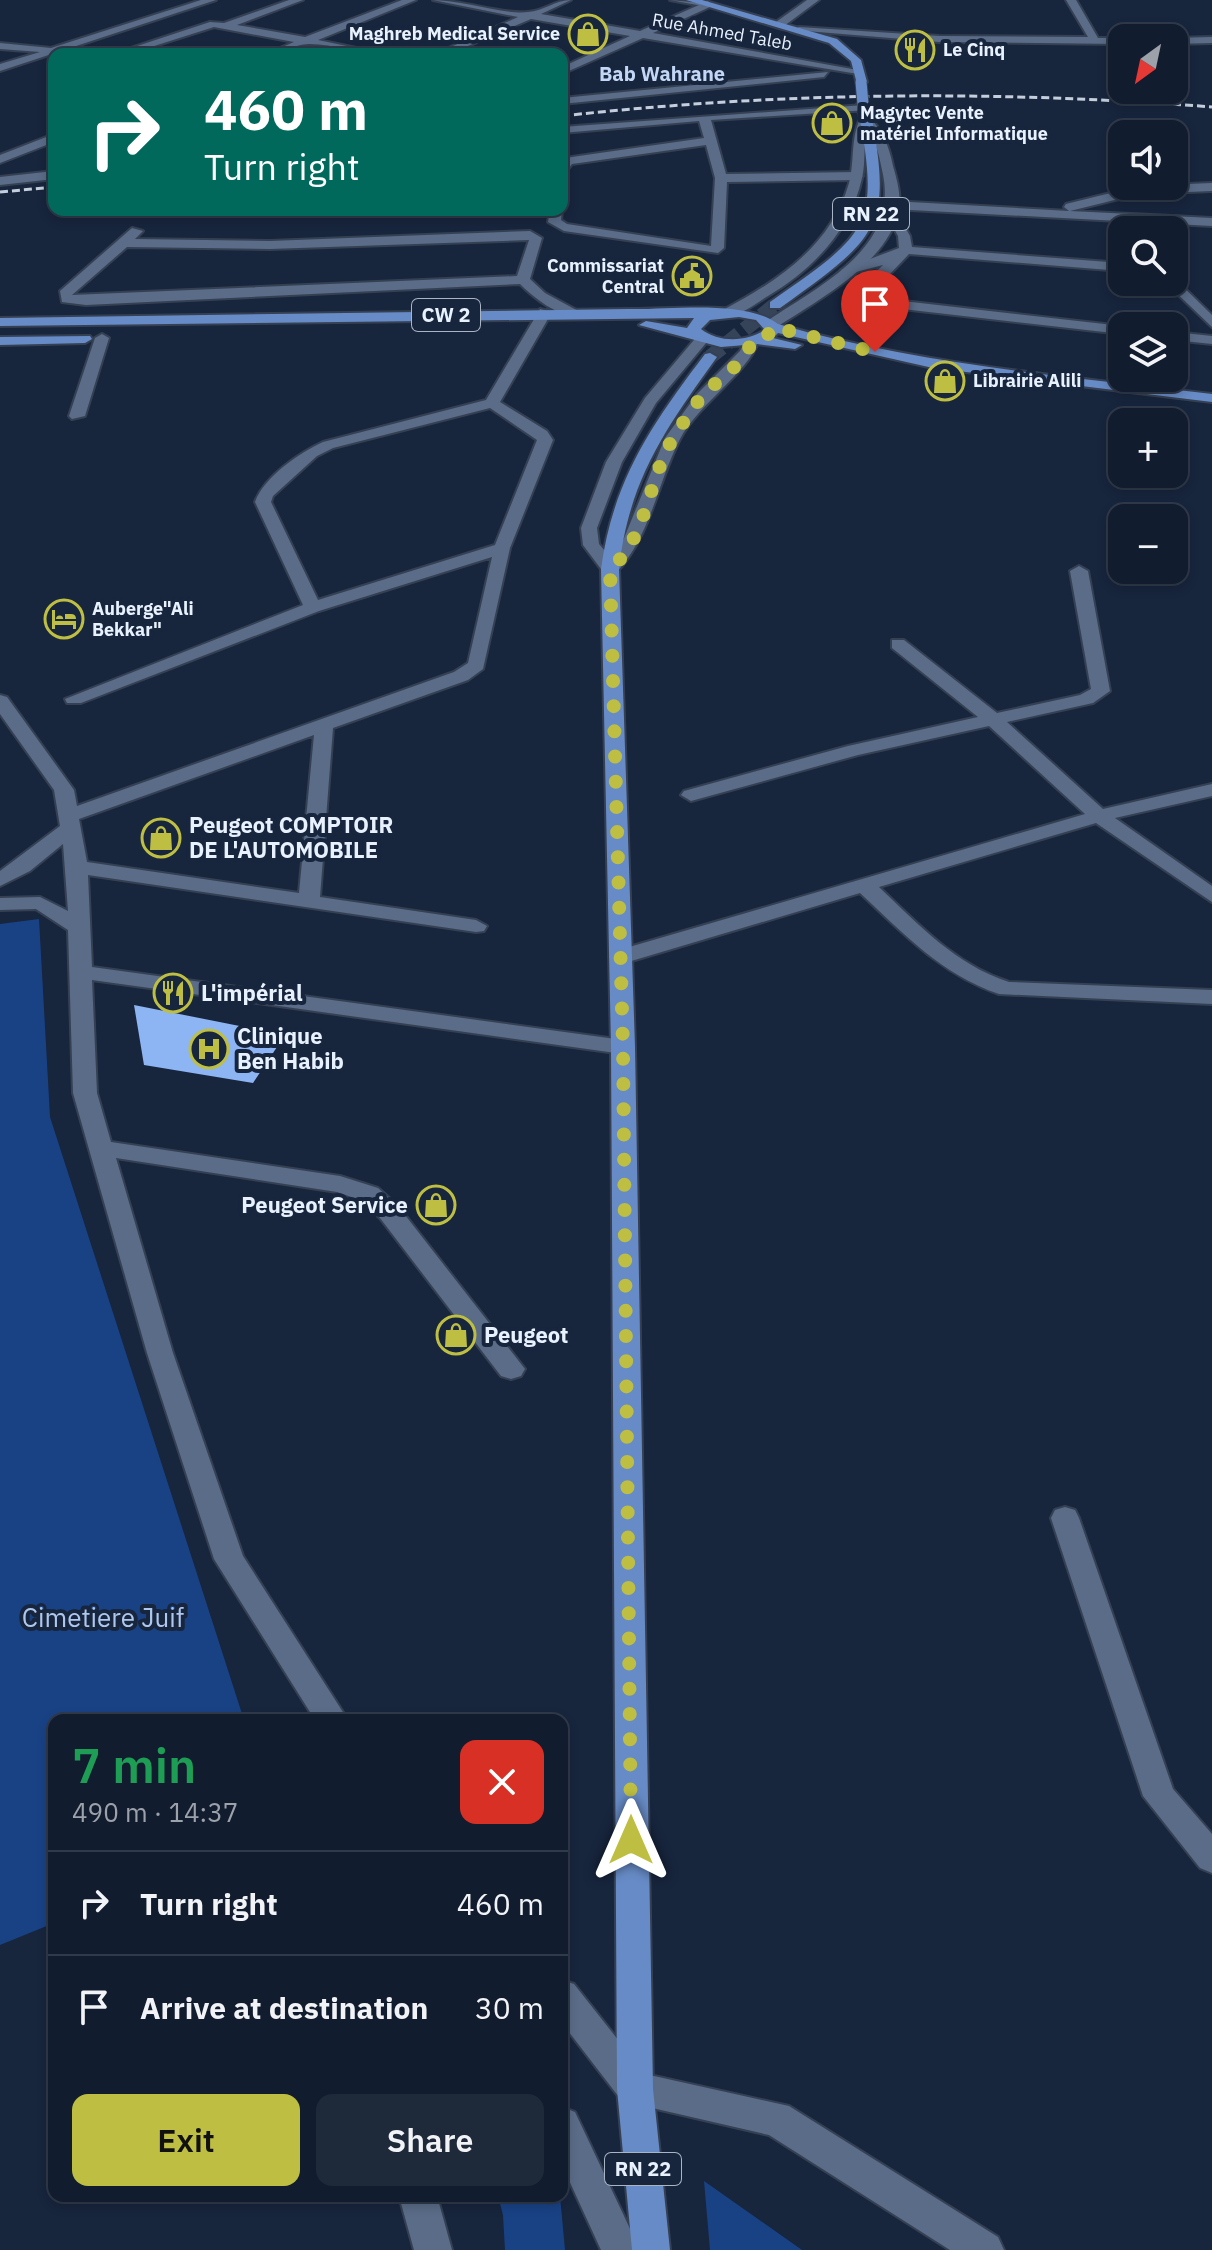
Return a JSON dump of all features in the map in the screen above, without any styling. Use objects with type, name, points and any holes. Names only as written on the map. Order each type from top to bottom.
[{"type":"main road","points":[[691,0],[780,24],[842,46],[858,71]]},
{"type":"main road","name":"RN 22","points":[[775,305],[841,254],[870,217],[875,174],[858,71]]},
{"type":"main road","name":"CW 2","points":[[535,320],[573,312],[723,313]]},
{"type":"main road","points":[[949,364],[830,343],[772,326],[760,317],[723,313],[694,324],[701,336],[721,342],[754,341],[1212,398]]},
{"type":"main road","name":"CW 2","points":[[173,329],[535,320],[642,325],[701,336]]},
{"type":"main road","points":[[0,322],[117,324],[173,329]]},
{"type":"main road","points":[[754,341],[772,332],[772,326]]},
{"type":"main road","points":[[0,341],[173,329]]},
{"type":"main road","points":[[0,331],[96,334]]},
{"type":"main road","name":"RN 22","points":[[651,2250],[635,2089],[623,1047],[610,569],[617,514],[633,473],[663,418],[710,357]]},
{"type":"street","points":[[63,48],[211,0]]},
{"type":"street","points":[[226,25],[298,0]]},
{"type":"street","points":[[286,48],[411,0]]},
{"type":"street","name":"Rue Ahmed Taleb","points":[[438,0],[858,71]]},
{"type":"street","points":[[454,48],[566,0]]},
{"type":"street","points":[[675,0],[703,2]]},
{"type":"street","points":[[780,24],[814,0]]},
{"type":"street","points":[[1071,0],[1095,41]]},
{"type":"street","points":[[568,68],[644,35],[703,2]]},
{"type":"street","points":[[110,34],[142,8]]},
{"type":"street","points":[[136,48],[202,26],[226,25],[348,48]]},
{"type":"street","points":[[799,30],[939,39],[1108,41]]},
{"type":"street","points":[[568,100],[858,71],[865,48],[879,43],[939,39]]},
{"type":"street","points":[[1188,41],[1212,40]]},
{"type":"street","points":[[0,46],[48,48]]},
{"type":"street","points":[[0,68],[48,53]]},
{"type":"street","points":[[568,89],[600,95]]},
{"type":"street","points":[[568,129],[704,117],[864,110]]},
{"type":"street","points":[[723,313],[782,281],[826,243],[840,225],[857,176],[857,140],[864,110]]},
{"type":"street","points":[[864,110],[881,138],[892,182],[892,210],[904,236],[906,250]]},
{"type":"street","points":[[555,216],[554,222],[564,227],[713,250],[717,248],[721,178],[704,117]]},
{"type":"street","points":[[0,159],[48,140]]},
{"type":"street","points":[[568,162],[711,141]]},
{"type":"street","points":[[0,181],[48,176]]},
{"type":"street","points":[[721,178],[857,176]]},
{"type":"street","points":[[1044,213],[1139,190],[1209,190]]},
{"type":"street","points":[[892,210],[1044,213],[1212,222]]},
{"type":"street","points":[[772,326],[848,270],[877,240],[892,210]]},
{"type":"street","points":[[137,231],[65,296],[79,301],[523,280],[540,296],[573,312]]},
{"type":"street","points":[[121,243],[261,246],[530,235],[536,238],[523,280]]},
{"type":"street","points":[[906,250],[859,300],[1108,328]]},
{"type":"street","points":[[848,270],[880,262],[906,250],[1108,266]]},
{"type":"street","points":[[1186,296],[1212,323]]},
{"type":"street","points":[[117,299],[117,324]]},
{"type":"street","points":[[492,403],[535,320]]},
{"type":"street","points":[[77,416],[96,334]]},
{"type":"street","points":[[701,336],[650,401],[614,462],[589,528],[591,545],[610,569],[628,550],[660,462],[673,438],[702,397],[747,353],[754,341]]},
{"type":"street","points":[[1188,337],[1212,340]]},
{"type":"street","points":[[0,880],[23,867],[69,822],[461,676],[477,665],[502,548],[545,440],[542,434],[492,403],[328,445],[311,453],[266,494],[263,502],[313,607]]},
{"type":"street","points":[[74,699],[313,607],[502,548]]},
{"type":"street","points":[[691,795],[991,718],[1086,699],[1101,691],[1079,571]]},
{"type":"street","points":[[898,644],[991,718],[1099,816],[1212,896]]},
{"type":"street","points":[[0,701],[64,790],[77,867],[85,1093],[160,1353],[229,1559],[328,1714]]},
{"type":"street","points":[[309,901],[324,725]]},
{"type":"street","points":[[620,957],[1099,816],[1212,790]]},
{"type":"street","points":[[77,867],[476,926]]},
{"type":"street","points":[[866,887],[959,971],[982,983],[1007,989],[1212,997]]},
{"type":"street","points":[[0,904],[40,903],[79,927]]},
{"type":"street","points":[[81,972],[623,1047]]},
{"type":"street","points":[[101,1148],[340,1184],[369,1194],[389,1212],[511,1369]]},
{"type":"street","points":[[1065,1518],[1159,1796],[1212,1858]]},
{"type":"street","points":[[568,2004],[635,2089],[776,2119],[985,2250]]},
{"type":"street","points":[[568,2138],[621,2250]]},
{"type":"street","points":[[420,2202],[433,2250]]},
{"type":"green space","name":"Cimetiere Juif","points":[[39,919],[50,1117],[242,1714],[48,1714],[48,1925],[0,1945],[0,924]]},
{"type":"green space","points":[[704,2181],[802,2250],[710,2250]]},
{"type":"green space","points":[[500,2202],[561,2202],[565,2250],[505,2250]]},
{"type":"building","name":"Clinique Ben Habib","points":[[134,1005],[285,1035],[253,1083],[144,1065]]},
{"type":"tunnel","points":[[710,357],[775,305]]},
{"type":"railway","points":[[568,115],[724,102],[887,96],[1049,98],[1212,107]]},
{"type":"railway","points":[[0,192],[48,188]]},
{"type":"place","name":"Maghreb Medical Service","points":[[588,34]]},
{"type":"place","name":"Le Cinq","points":[[915,50]]},
{"type":"place","name":"Magytec Vente matériel Informatique","points":[[832,123]]},
{"type":"place","name":"Commissariat Central","points":[[692,276]]},
{"type":"place","name":"Librairie Alili","points":[[945,381]]},
{"type":"place","name":"Auberge\"Ali Bekkar\"","points":[[64,619]]},
{"type":"place","name":"Peugeot COMPTOIR DE L'AUTOMOBILE","points":[[161,838]]},
{"type":"place","name":"L'impérial","points":[[173,993]]},
{"type":"place","name":"Clinique Ben Habib","points":[[209,1049]]},
{"type":"place","name":"Peugeot Service","points":[[436,1205]]},
{"type":"place","name":"Peugeot","points":[[456,1335]]},
{"type":"district","name":"Bab Wahrane","points":[[662,74]]},
{"type":"route","points":[[631,1840],[623,1047],[610,569],[628,550],[660,462],[673,438],[702,397],[747,353],[751,342],[767,336],[773,327],[875,352]]}]
